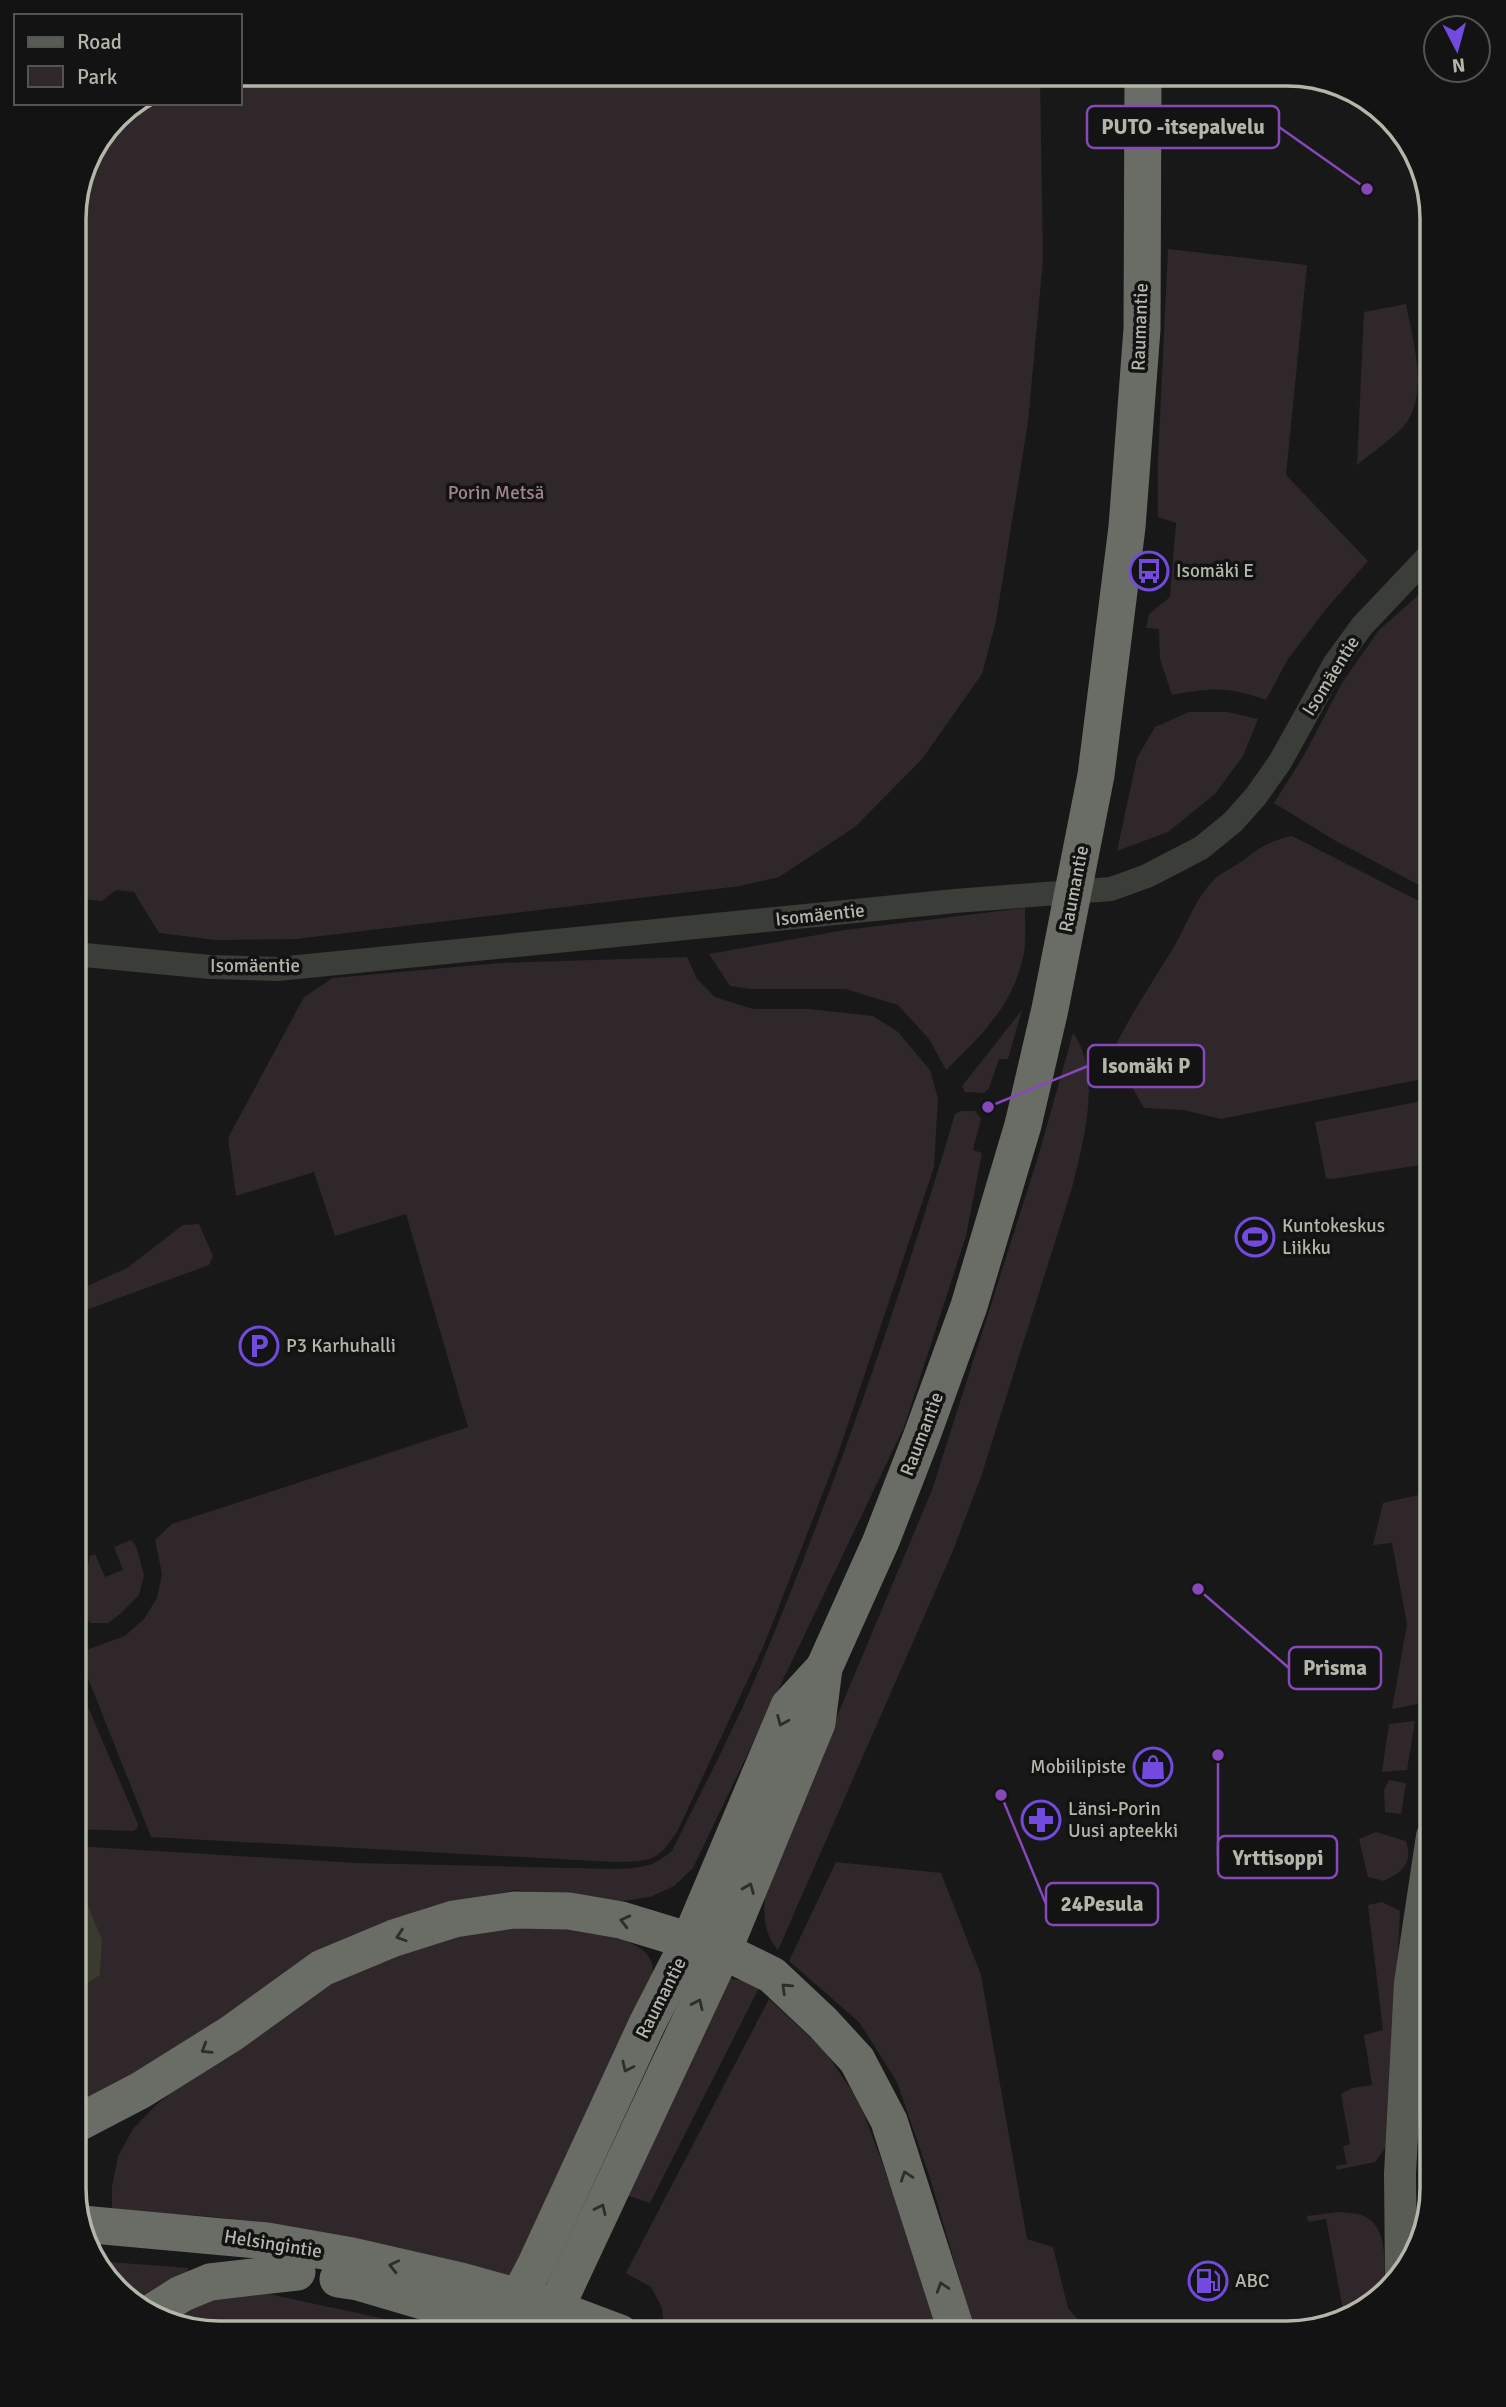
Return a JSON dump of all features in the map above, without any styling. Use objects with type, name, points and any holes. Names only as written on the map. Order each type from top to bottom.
[{"type":"highway","name":"Raumantie","points":[[549,2321],[707,1945],[789,1706],[824,1668],[881,1541],[969,1306],[1023,1125],[1050,1009],[1096,775],[1127,527],[1141,342],[1143,86]]},
{"type":"highway","points":[[86,2119],[141,2090],[232,2033],[322,1968],[394,1938],[454,1919],[514,1910],[569,1911],[621,1920],[707,1945],[772,1975],[823,2023],[856,2060],[889,2121],[953,2321]]},
{"type":"highway","name":"Raumantie","points":[[506,2321],[536,2264],[647,2024],[707,1945]]},
{"type":"highway","name":"Helsingintie","points":[[91,2225],[267,2241],[352,2256],[454,2295]]},
{"type":"highway","name":"Helsingintie","points":[[100,2247],[199,2253],[297,2272],[454,2295]]},
{"type":"highway","points":[[160,2307],[181,2294],[210,2282],[297,2272]]},
{"type":"highway","points":[[454,2295],[508,2321]]},
{"type":"highway","points":[[454,2295],[540,2303],[588,2321]]},
{"type":"main road","points":[[1401,2257],[1399,2174],[1410,1983],[1420,1919]]},
{"type":"street","name":"Isomäentie","points":[[86,955],[210,967],[278,969],[955,901],[1111,889],[1147,876],[1201,848],[1233,822],[1280,762],[1335,663],[1362,626],[1420,569]]},
{"type":"green space","name":"Porin Metsä","points":[[242,86],[1040,86],[1043,260],[1028,422],[996,621],[982,674],[922,759],[855,827],[779,877],[740,886],[296,939],[216,940],[159,933],[134,892],[116,890],[102,901],[86,899],[86,210],[96,168],[108,145],[131,119],[151,105],[242,105]]},
{"type":"green space","points":[[1168,249],[1307,265],[1286,475],[1368,561],[1326,609],[1288,659],[1266,700],[1240,692],[1219,690],[1172,695],[1160,659],[1159,629],[1146,628],[1149,614],[1170,597],[1176,523],[1158,517],[1158,459]]},
{"type":"green space","points":[[1406,304],[1417,364],[1414,409],[1402,428],[1357,465],[1364,312]]},
{"type":"green space","points":[[1420,594],[1420,886],[1334,840],[1274,803],[1303,757],[1342,683],[1379,630]]},
{"type":"green space","points":[[1189,712],[1228,712],[1258,719],[1243,756],[1215,794],[1168,832],[1117,851],[1137,758],[1155,727]]},
{"type":"green space","points":[[1292,836],[1420,901],[1420,1079],[1221,1119],[1183,1110],[1144,1108],[1112,1052],[1197,902],[1210,884],[1262,847]]},
{"type":"green space","points":[[1025,908],[1024,953],[1013,988],[984,1031],[946,1070],[929,1039],[898,1005],[845,989],[750,989],[730,986],[709,954],[845,930]]},
{"type":"green space","points":[[687,957],[697,979],[715,997],[753,1009],[809,1009],[873,1016],[898,1032],[930,1070],[938,1098],[934,1167],[838,1454],[764,1645],[678,1830],[664,1849],[652,1858],[613,1862],[151,1837],[86,1673],[86,1650],[125,1636],[144,1619],[157,1598],[162,1574],[155,1540],[172,1524],[468,1427],[406,1214],[335,1236],[314,1172],[236,1196],[228,1138],[304,997],[333,978],[500,963]]},
{"type":"green space","points":[[1022,1010],[1008,1059],[999,1059],[989,1088],[984,1093],[965,1092],[962,1086]]},
{"type":"green space","points":[[1073,1033],[1082,1050],[1089,1088],[1081,1150],[1072,1188],[981,1477],[952,1553],[778,1950],[766,1927],[764,1909],[767,1883],[932,1490],[1038,1157]]},
{"type":"green space","points":[[1420,1101],[1420,1165],[1326,1178],[1315,1122]]},
{"type":"green space","points":[[975,1111],[981,1119],[973,1150],[982,1153],[966,1236],[904,1427],[693,1868],[674,1886],[650,1897],[617,1902],[516,1890],[426,1908],[336,1945],[86,2102],[86,1985],[100,1975],[102,1941],[86,1901],[86,1847],[356,1863],[617,1869],[646,1866],[672,1851],[745,1701],[838,1470],[911,1257],[955,1114]]},
{"type":"green space","points":[[199,1224],[213,1256],[209,1265],[86,1310],[86,1286],[127,1268],[183,1225]]},
{"type":"green space","points":[[1420,1495],[1420,1691],[1418,1704],[1392,1709],[1407,1624],[1392,1543],[1373,1545],[1383,1503]]},
{"type":"green space","points":[[131,1540],[136,1546],[144,1575],[139,1595],[108,1623],[91,1623],[86,1619],[86,1572],[90,1556],[95,1554],[105,1577],[123,1570],[114,1547]]},
{"type":"green space","points":[[86,1702],[138,1824],[133,1831],[86,1829]]},
{"type":"green space","points":[[1415,1721],[1407,1770],[1382,1772],[1389,1724]]},
{"type":"green space","points":[[1389,1780],[1406,1783],[1401,1814],[1385,1812],[1384,1790]]},
{"type":"green space","points":[[1376,1832],[1406,1841],[1408,1849],[1405,1866],[1384,1881],[1368,1877],[1359,1839]]},
{"type":"green space","points":[[836,1862],[941,1873],[981,1975],[1027,2239],[1053,2247],[1068,2308],[1079,2321],[972,2321],[930,2178],[897,2082],[859,2022],[789,1961]]},
{"type":"green space","points":[[1382,1902],[1400,1911],[1389,2143],[1375,2162],[1337,2170],[1336,2166],[1347,2164],[1343,2146],[1350,2144],[1341,2094],[1352,2088],[1372,2085],[1364,2035],[1383,2030],[1368,1905]]},
{"type":"green space","points":[[539,1926],[603,1934],[635,1945],[646,1953],[652,1964],[653,1975],[651,1986],[513,2278],[321,2232],[216,2217],[112,2210],[112,2187],[118,2156],[133,2129],[155,2106],[220,2053],[314,1991],[406,1946],[469,1929]]},
{"type":"green space","points":[[731,1979],[748,1981],[759,1988],[650,2203],[623,2194],[721,1983]]},
{"type":"green space","points":[[769,1999],[825,2051],[860,2103],[941,2321],[663,2321],[662,2308],[651,2287],[626,2273]]},
{"type":"green space","points":[[1339,2212],[1361,2215],[1370,2220],[1381,2237],[1384,2279],[1361,2299],[1343,2308],[1326,2219],[1308,2222],[1307,2216]]},
{"type":"green space","points":[[108,2262],[188,2268],[187,2275],[144,2299],[119,2276]]},
{"type":"green space","points":[[255,2291],[394,2321],[210,2321],[177,2314],[199,2300]]},
{"type":"shaded area","points":[[86,1900],[102,1940],[100,1975],[86,1985]]},
{"type":"place","name":"PUTO -itsepalvelu","points":[[1367,189]]},
{"type":"place","name":"Isomäki E","points":[[1149,571]]},
{"type":"place","name":"Isomäki P","points":[[988,1107]]},
{"type":"place","name":"Kuntokeskus Liikku","points":[[1255,1237]]},
{"type":"place","name":"P3 Karhuhalli","points":[[259,1346]]},
{"type":"place","name":"Prisma","points":[[1198,1589]]},
{"type":"place","name":"Yrttisoppi","points":[[1218,1755]]},
{"type":"place","name":"Mobiilipiste","points":[[1153,1767]]},
{"type":"place","name":"24Pesula","points":[[1001,1795]]},
{"type":"place","name":"Länsi-Porin Uusi apteekki","points":[[1041,1820]]},
{"type":"place","name":"ABC","points":[[1208,2281]]}]
